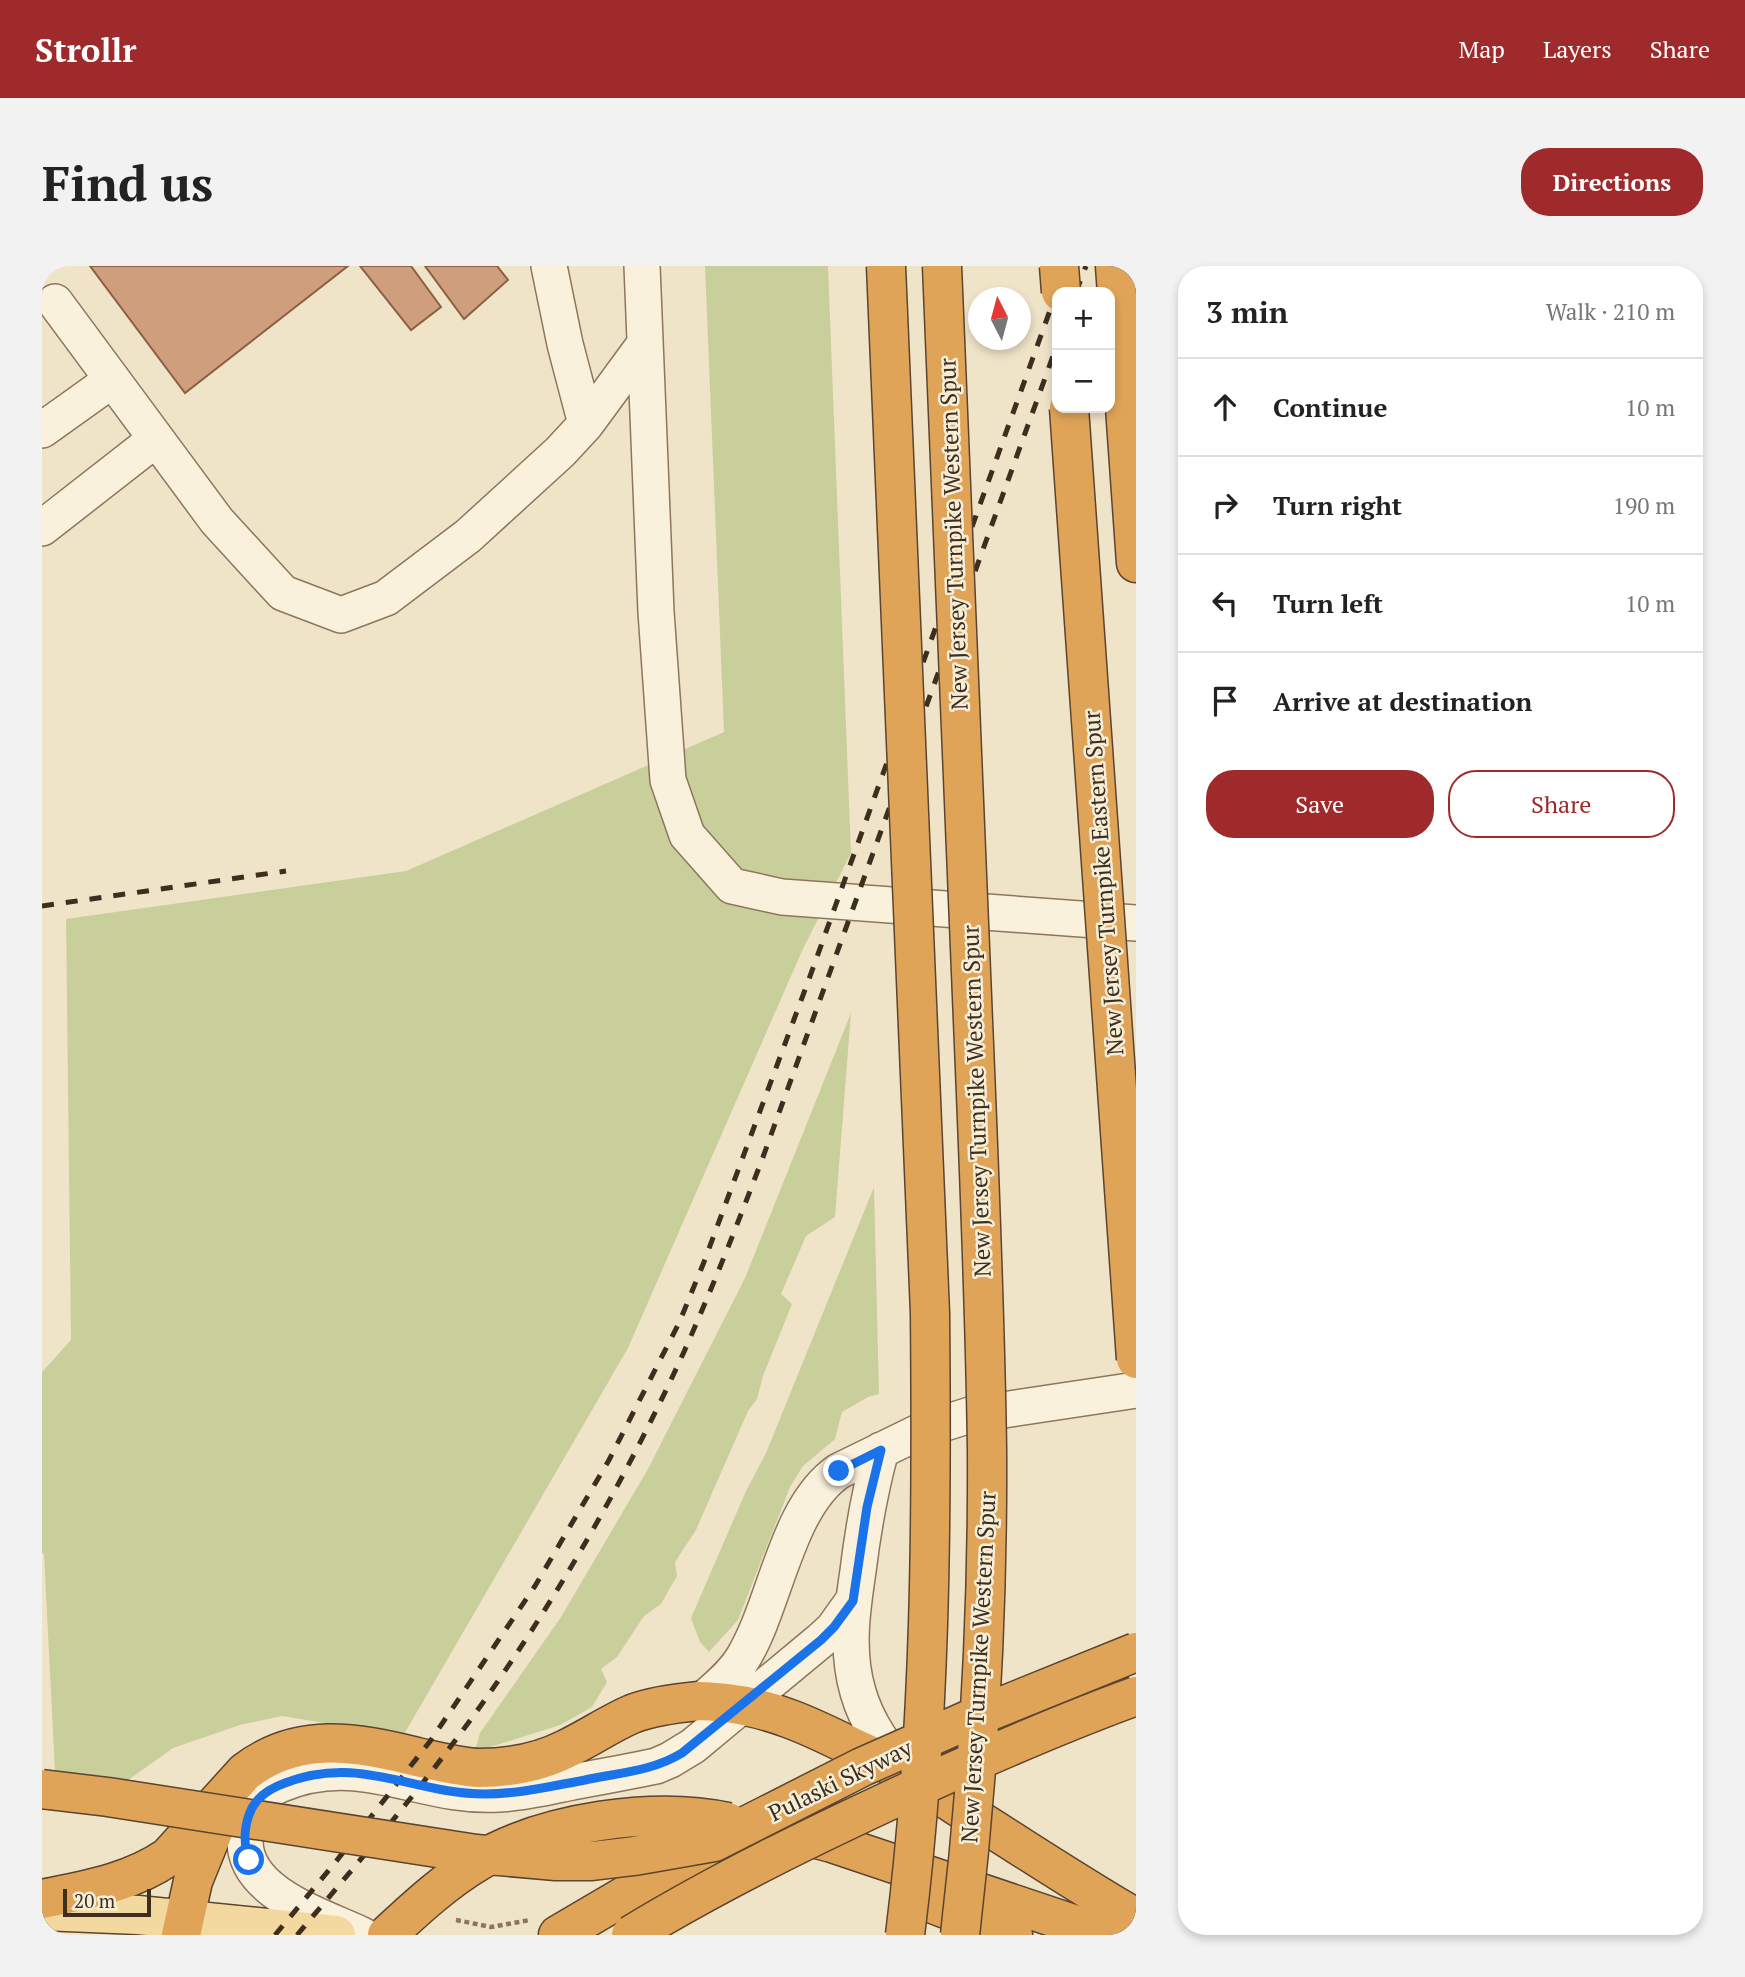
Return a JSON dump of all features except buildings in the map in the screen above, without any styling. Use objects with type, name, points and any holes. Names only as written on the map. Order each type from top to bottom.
[{"type":"highway","points":[[886,266],[930,1313],[931,1451],[923,1709],[905,1935]]},
{"type":"highway","name":"New Jersey Turnpike Western Spur","points":[[942,266],[980,1193],[987,1452],[979,1729],[960,1935]]},
{"type":"highway","points":[[1059,266],[1061,287]]},
{"type":"highway","points":[[1115,266],[1136,564]]},
{"type":"highway","name":"New Jersey Turnpike Eastern Spur","points":[[1069,413],[1136,1359]]},
{"type":"highway","name":"Pulaski Skyway","points":[[558,1935],[721,1832],[968,1720],[1136,1652]]},
{"type":"highway","name":"Pulaski Skyway","points":[[631,1935],[676,1908],[821,1832],[958,1769],[1136,1696]]},
{"type":"highway","points":[[42,1899],[118,1882],[168,1857],[236,1782],[258,1762],[272,1754],[317,1744],[355,1744],[374,1746],[455,1766],[504,1766],[532,1762],[557,1753],[634,1713],[702,1701],[743,1705],[787,1716],[907,1774],[1077,1884],[1136,1918]]},
{"type":"highway","points":[[182,1927],[193,1881],[214,1825],[236,1782]]},
{"type":"highway","points":[[42,1789],[430,1848],[556,1861],[592,1861],[635,1856],[721,1832],[758,1825],[832,1843],[1106,1935]]},
{"type":"highway","points":[[387,1935],[425,1900],[480,1861],[540,1836],[588,1824],[641,1817],[687,1816],[707,1817],[721,1832],[785,1842],[1013,1935]]},
{"type":"main road","points":[[42,1911],[90,1912],[182,1927],[337,1935]]},
{"type":"lane","points":[[549,266],[565,344],[586,424]]},
{"type":"lane","points":[[642,266],[656,612],[668,780],[687,835],[732,886],[782,897],[1136,923]]},
{"type":"lane","points":[[55,302],[217,521],[283,593],[341,615],[386,598],[468,537],[561,452],[586,424],[644,345]]},
{"type":"lane","points":[[42,430],[112,380]]},
{"type":"lane","points":[[42,528],[156,439]]},
{"type":"lane","points":[[702,1701],[729,1677],[745,1656],[799,1522],[818,1490],[839,1471],[923,1430],[971,1415],[1136,1390]]},
{"type":"lane","points":[[881,1450],[867,1507],[853,1601],[851,1656],[858,1692],[876,1735],[907,1774]]},
{"type":"lane","points":[[362,1935],[288,1900],[261,1881],[253,1870],[245,1850],[244,1838],[249,1815],[262,1795],[272,1788],[302,1777],[337,1772],[370,1774],[464,1793],[499,1794],[642,1769],[670,1760],[693,1746],[827,1635],[853,1601]]},
{"type":"green space","points":[[705,266],[828,266],[851,853],[802,951],[628,1348],[403,1736],[282,1716],[240,1725],[173,1748],[124,1783],[55,1772],[42,1553],[42,1372],[71,1340],[66,919],[406,871],[724,732]]},
{"type":"green space","points":[[851,1013],[835,1217],[806,1236],[781,1294],[792,1304],[763,1376],[757,1399],[748,1411],[696,1530],[675,1562],[677,1576],[661,1604],[644,1616],[617,1657],[601,1669],[607,1682],[592,1707],[560,1725],[475,1751],[480,1733],[561,1617],[648,1469],[745,1278]]},
{"type":"green space","points":[[874,1187],[879,1394],[868,1397],[842,1412],[835,1439],[803,1466],[790,1487],[738,1620],[709,1652],[700,1642],[691,1618],[746,1491],[766,1453]]},
{"type":"railway","points":[[275,1935],[431,1740],[535,1586],[609,1460],[679,1323],[809,979],[1066,266]]},
{"type":"railway","points":[[1078,287],[1086,266]]},
{"type":"railway","points":[[297,1935],[420,1787],[489,1694],[569,1571],[662,1398],[704,1305],[763,1157],[1055,350]]},
{"type":"railway","points":[[42,906],[286,871]]},
{"type":"route","points":[[249,1860],[244,1838],[254,1804],[272,1788],[302,1777],[337,1772],[370,1774],[464,1793],[499,1794],[656,1766],[693,1746],[821,1640],[853,1601],[867,1507],[881,1450],[839,1471]]}]
